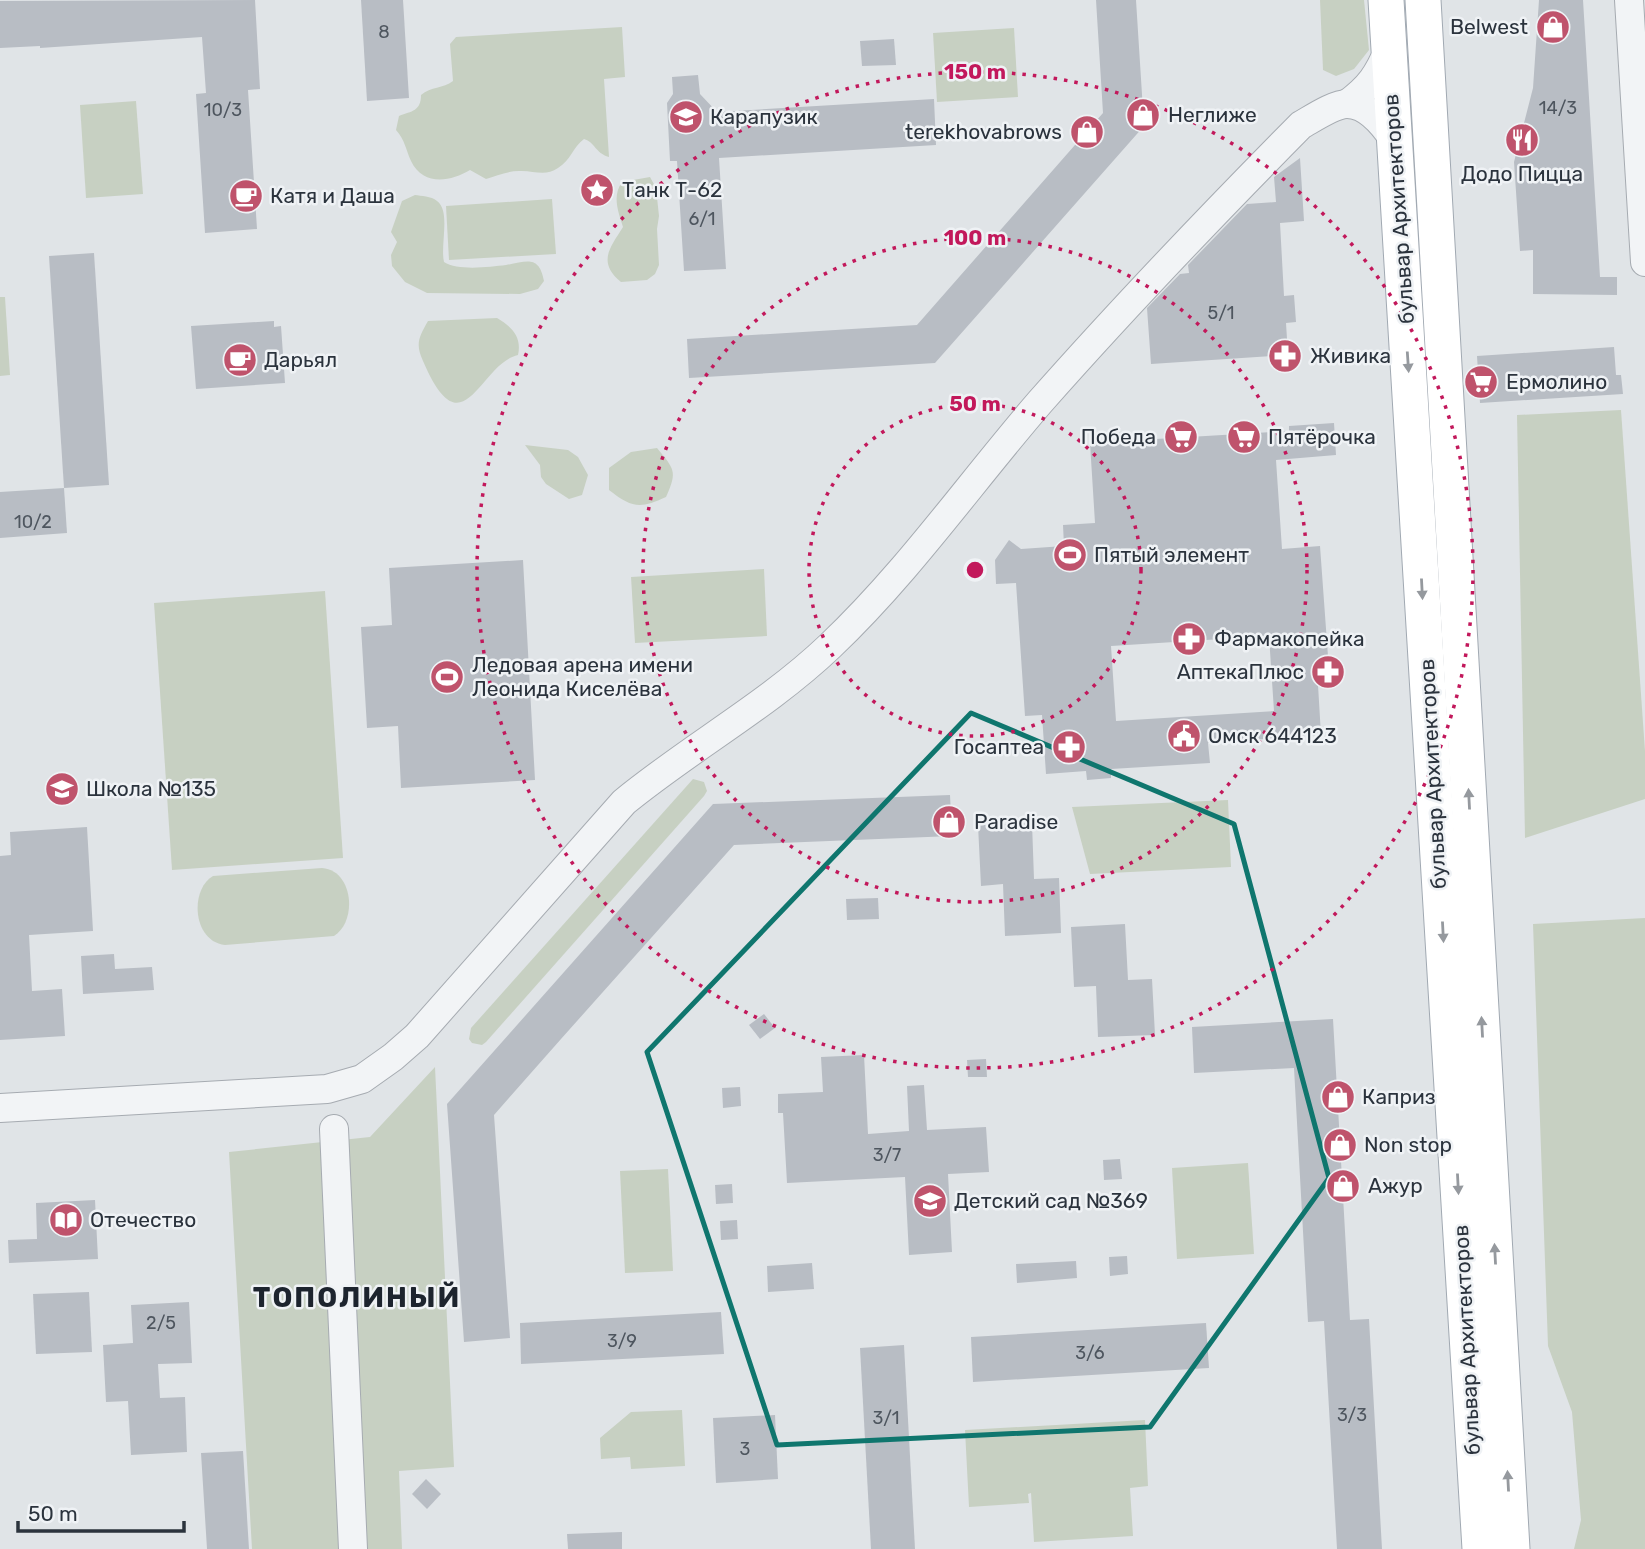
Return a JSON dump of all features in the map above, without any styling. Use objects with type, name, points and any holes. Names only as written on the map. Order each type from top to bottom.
[{"type":"main road","name":"бульвар Архитекторов","points":[[1386,0],[1480,1549]]},
{"type":"main road","name":"бульвар Архитекторов","points":[[1423,0],[1512,1549]]},
{"type":"street","points":[[1629,0],[1645,262]]},
{"type":"street","points":[[0,1108],[327,1089],[362,1079],[393,1057],[417,1036],[624,802],[668,767],[785,686],[830,646],[877,598],[1041,402],[1132,302],[1301,125],[1345,105],[1366,90],[1380,71],[1389,49]]},
{"type":"street","points":[[1345,105],[1366,111],[1381,122],[1394,140]]},
{"type":"street","points":[[334,1129],[353,1549]]},
{"type":"highlighted area","points":[[971,713],[1234,824],[1329,1178],[1150,1427],[777,1445],[647,1052]]},
{"type":"green space","points":[[1320,0],[1364,0],[1369,50],[1354,69],[1336,76],[1323,70]]},
{"type":"green space","points":[[622,27],[625,77],[604,79],[609,157],[584,139],[562,165],[544,173],[515,171],[486,179],[470,170],[454,177],[438,179],[422,175],[416,169],[396,130],[399,116],[417,107],[421,95],[425,92],[453,81],[450,44],[456,37]]},
{"type":"green space","points":[[1014,28],[1018,97],[937,102],[933,33]]},
{"type":"green space","points":[[136,101],[143,194],[86,198],[80,105]]},
{"type":"green space","points":[[650,177],[656,188],[659,216],[659,265],[655,274],[647,280],[621,282],[609,268],[608,261],[610,248],[623,227],[617,193],[622,182]]},
{"type":"green space","points":[[415,195],[432,198],[441,206],[444,220],[444,262],[457,267],[474,268],[531,262],[539,267],[544,281],[538,289],[520,294],[427,293],[405,282],[392,266],[391,255],[397,242],[391,232],[402,201]]},
{"type":"green space","points":[[552,199],[556,254],[449,260],[446,206]]},
{"type":"green space","points":[[0,297],[5,297],[10,375],[0,376]]},
{"type":"green space","points":[[497,318],[515,333],[519,343],[518,355],[504,362],[471,396],[460,402],[449,401],[437,388],[419,350],[420,336],[428,321]]},
{"type":"green space","points":[[1621,410],[1645,751],[1645,799],[1525,838],[1517,415]]},
{"type":"green space","points":[[525,445],[568,450],[578,457],[588,475],[582,495],[569,499],[546,484],[541,477],[540,465]]},
{"type":"green space","points":[[657,448],[667,461],[673,476],[666,497],[649,504],[636,505],[609,490],[609,468],[631,452]]},
{"type":"green space","points":[[764,569],[767,636],[635,643],[631,577]]},
{"type":"green space","points":[[325,591],[343,858],[172,870],[154,603]]},
{"type":"green space","points":[[693,779],[704,782],[707,791],[704,796],[486,1042],[482,1045],[472,1043],[469,1039],[471,1028]]},
{"type":"green space","points":[[1228,800],[1231,867],[1090,874],[1072,807]]},
{"type":"green space","points":[[322,868],[340,877],[349,897],[347,919],[342,929],[334,936],[225,945],[214,942],[201,926],[198,915],[200,892],[213,876]]},
{"type":"green space","points":[[1645,918],[1645,1549],[1574,1549],[1581,1520],[1572,1412],[1548,1346],[1533,924]]},
{"type":"green space","points":[[435,1067],[454,1467],[399,1471],[402,1549],[252,1549],[229,1152],[370,1137]]},
{"type":"green space","points":[[1248,1163],[1254,1254],[1177,1259],[1172,1168]]},
{"type":"green space","points":[[668,1169],[673,1271],[625,1273],[620,1171]]},
{"type":"green space","points":[[682,1410],[685,1466],[631,1469],[630,1457],[601,1459],[600,1438],[631,1412]]},
{"type":"green space","points":[[1145,1420],[1148,1486],[1130,1488],[1133,1536],[1034,1542],[1031,1493],[1028,1494],[1029,1503],[969,1507],[965,1430]]},
{"type":"building","points":[[255,0],[260,89],[248,90],[257,229],[205,233],[196,94],[206,93],[202,37],[40,48],[0,48],[0,1]]},
{"type":"building","points":[[361,0],[403,0],[409,98],[367,101]]},
{"type":"building","points":[[1096,0],[1136,0],[1144,126],[935,363],[689,378],[687,339],[917,325],[1103,113]]},
{"type":"building","points":[[1539,0],[1583,0],[1600,277],[1617,277],[1617,295],[1533,294],[1533,250],[1520,251],[1514,162],[1533,88]]},
{"type":"building","points":[[894,39],[896,65],[862,66],[860,41]]},
{"type":"building","points":[[698,75],[700,94],[717,112],[934,99],[936,145],[719,158],[726,269],[684,271],[677,161],[670,161],[667,103],[673,94],[672,77]]},
{"type":"building","points":[[1300,158],[1304,221],[1280,223],[1284,296],[1294,295],[1296,322],[1286,323],[1288,355],[1151,364],[1147,308],[1180,274],[1189,273],[1188,265],[1247,204],[1276,202],[1274,177]]},
{"type":"building","points":[[94,253],[109,485],[64,488],[49,256]]},
{"type":"building","points":[[274,321],[274,327],[281,326],[285,383],[196,389],[191,326]]},
{"type":"building","points":[[1614,347],[1616,375],[1621,375],[1623,394],[1480,403],[1477,356]]},
{"type":"building","points":[[1334,423],[1336,455],[1276,460],[1282,549],[1320,546],[1330,684],[1318,685],[1321,735],[1208,743],[1210,763],[1111,769],[1111,778],[1087,780],[1086,771],[1046,774],[1042,715],[1025,716],[1016,583],[996,584],[995,560],[1009,540],[1021,549],[1064,546],[1063,525],[1095,523],[1090,443],[1289,431],[1289,426]],"holes":[[[1269,636],[1274,711],[1116,721],[1111,646]]]},
{"type":"building","points":[[64,488],[67,533],[0,538],[0,492]]},
{"type":"building","name":"Ледовая арена имени Леонида Киселёва","points":[[523,560],[535,780],[401,788],[398,726],[367,728],[361,627],[392,625],[389,568]]},
{"type":"building","points":[[950,795],[952,836],[734,845],[561,1039],[494,1115],[510,1338],[464,1342],[447,1104],[713,804]]},
{"type":"building","points":[[1032,823],[1034,879],[1059,878],[1061,933],[1005,936],[1003,884],[981,886],[978,825]]},
{"type":"building","points":[[87,827],[93,931],[29,935],[32,991],[62,989],[65,1036],[0,1040],[0,856],[11,855],[10,832]]},
{"type":"building","points":[[878,898],[879,919],[847,920],[846,899]]},
{"type":"building","points":[[1125,924],[1128,980],[1152,979],[1155,1035],[1098,1037],[1096,986],[1074,987],[1071,927]]},
{"type":"building","points":[[114,954],[115,969],[152,967],[154,990],[83,994],[81,956]]},
{"type":"building","points":[[764,1014],[775,1028],[760,1039],[749,1025]]},
{"type":"building","points":[[1333,1019],[1350,1320],[1369,1319],[1382,1549],[1337,1549],[1324,1321],[1308,1322],[1294,1068],[1194,1073],[1192,1027]]},
{"type":"building","points":[[864,1055],[868,1134],[909,1131],[907,1086],[924,1085],[927,1130],[986,1127],[989,1172],[948,1174],[952,1252],[909,1255],[905,1177],[787,1183],[783,1113],[778,1113],[778,1094],[823,1092],[821,1057]]},
{"type":"building","points":[[986,1059],[987,1077],[968,1077],[967,1060]]},
{"type":"building","points":[[740,1087],[741,1106],[723,1108],[722,1088]]},
{"type":"building","points":[[1120,1159],[1122,1179],[1104,1180],[1103,1160]]},
{"type":"building","points":[[732,1184],[733,1203],[716,1204],[715,1185]]},
{"type":"building","name":"Отечество","points":[[95,1200],[98,1259],[9,1263],[8,1240],[37,1239],[36,1203]]},
{"type":"building","points":[[737,1220],[738,1239],[721,1240],[720,1221]]},
{"type":"building","points":[[1127,1256],[1128,1274],[1110,1276],[1109,1257]]},
{"type":"building","points":[[1076,1261],[1077,1278],[1017,1283],[1016,1264]]},
{"type":"building","points":[[812,1263],[814,1289],[768,1292],[767,1266]]},
{"type":"building","points":[[89,1292],[92,1352],[36,1354],[33,1294]]},
{"type":"building","points":[[189,1302],[192,1363],[158,1364],[160,1398],[185,1397],[187,1452],[131,1455],[128,1401],[106,1402],[103,1345],[133,1343],[131,1305]]},
{"type":"building","points":[[721,1312],[724,1354],[521,1364],[520,1323]]},
{"type":"building","points":[[1206,1323],[1209,1368],[973,1382],[971,1337]]},
{"type":"building","points":[[904,1345],[915,1549],[871,1549],[860,1348]]},
{"type":"building","points":[[775,1415],[778,1479],[716,1483],[713,1418]]},
{"type":"building","points":[[243,1451],[249,1549],[207,1549],[201,1453]]},
{"type":"building","points":[[426,1479],[441,1494],[427,1509],[412,1494]]},
{"type":"building","points":[[622,1532],[622,1549],[568,1549],[567,1534]]},
{"type":"place","name":"Belwest","points":[[1553,27]]},
{"type":"place","name":"Неглиже","points":[[1143,115]]},
{"type":"place","name":"Карапузик","points":[[686,117]]},
{"type":"place","name":"terekhovabrows","points":[[1087,132]]},
{"type":"place","name":"Додо Пицца","points":[[1522,140]]},
{"type":"place","name":"Танк Т-62","points":[[597,190]]},
{"type":"place","name":"Катя и Даша","points":[[246,196]]},
{"type":"place","name":"Живика","points":[[1285,356]]},
{"type":"place","name":"Дарьял","points":[[240,360]]},
{"type":"place","name":"Ермолино","points":[[1481,382]]},
{"type":"place","name":"Победа","points":[[1181,437]]},
{"type":"place","name":"Пятёрочка","points":[[1244,437]]},
{"type":"place","name":"Пятый элемент","points":[[1070,555]]},
{"type":"place","name":"Фармакопейка","points":[[1189,639]]},
{"type":"place","name":"АптекаПлюс","points":[[1328,672]]},
{"type":"place","name":"Ледовая арена имени Леонида Киселёва","points":[[447,677]]},
{"type":"place","name":"Омск 644123","points":[[1184,736]]},
{"type":"place","name":"Госаптеа","points":[[1069,747]]},
{"type":"place","name":"Школа №135","points":[[62,789]]},
{"type":"place","name":"Paradise","points":[[949,822]]},
{"type":"place","name":"Каприз","points":[[1338,1097]]},
{"type":"place","name":"Non stop","points":[[1340,1145]]},
{"type":"place","name":"Ажур","points":[[1343,1186]]},
{"type":"place","name":"Детский сад №369","points":[[930,1201]]},
{"type":"place","name":"Отечество","points":[[66,1220]]},
{"type":"district","name":"ТОПОЛИНЫЙ","points":[[357,1297]]}]
